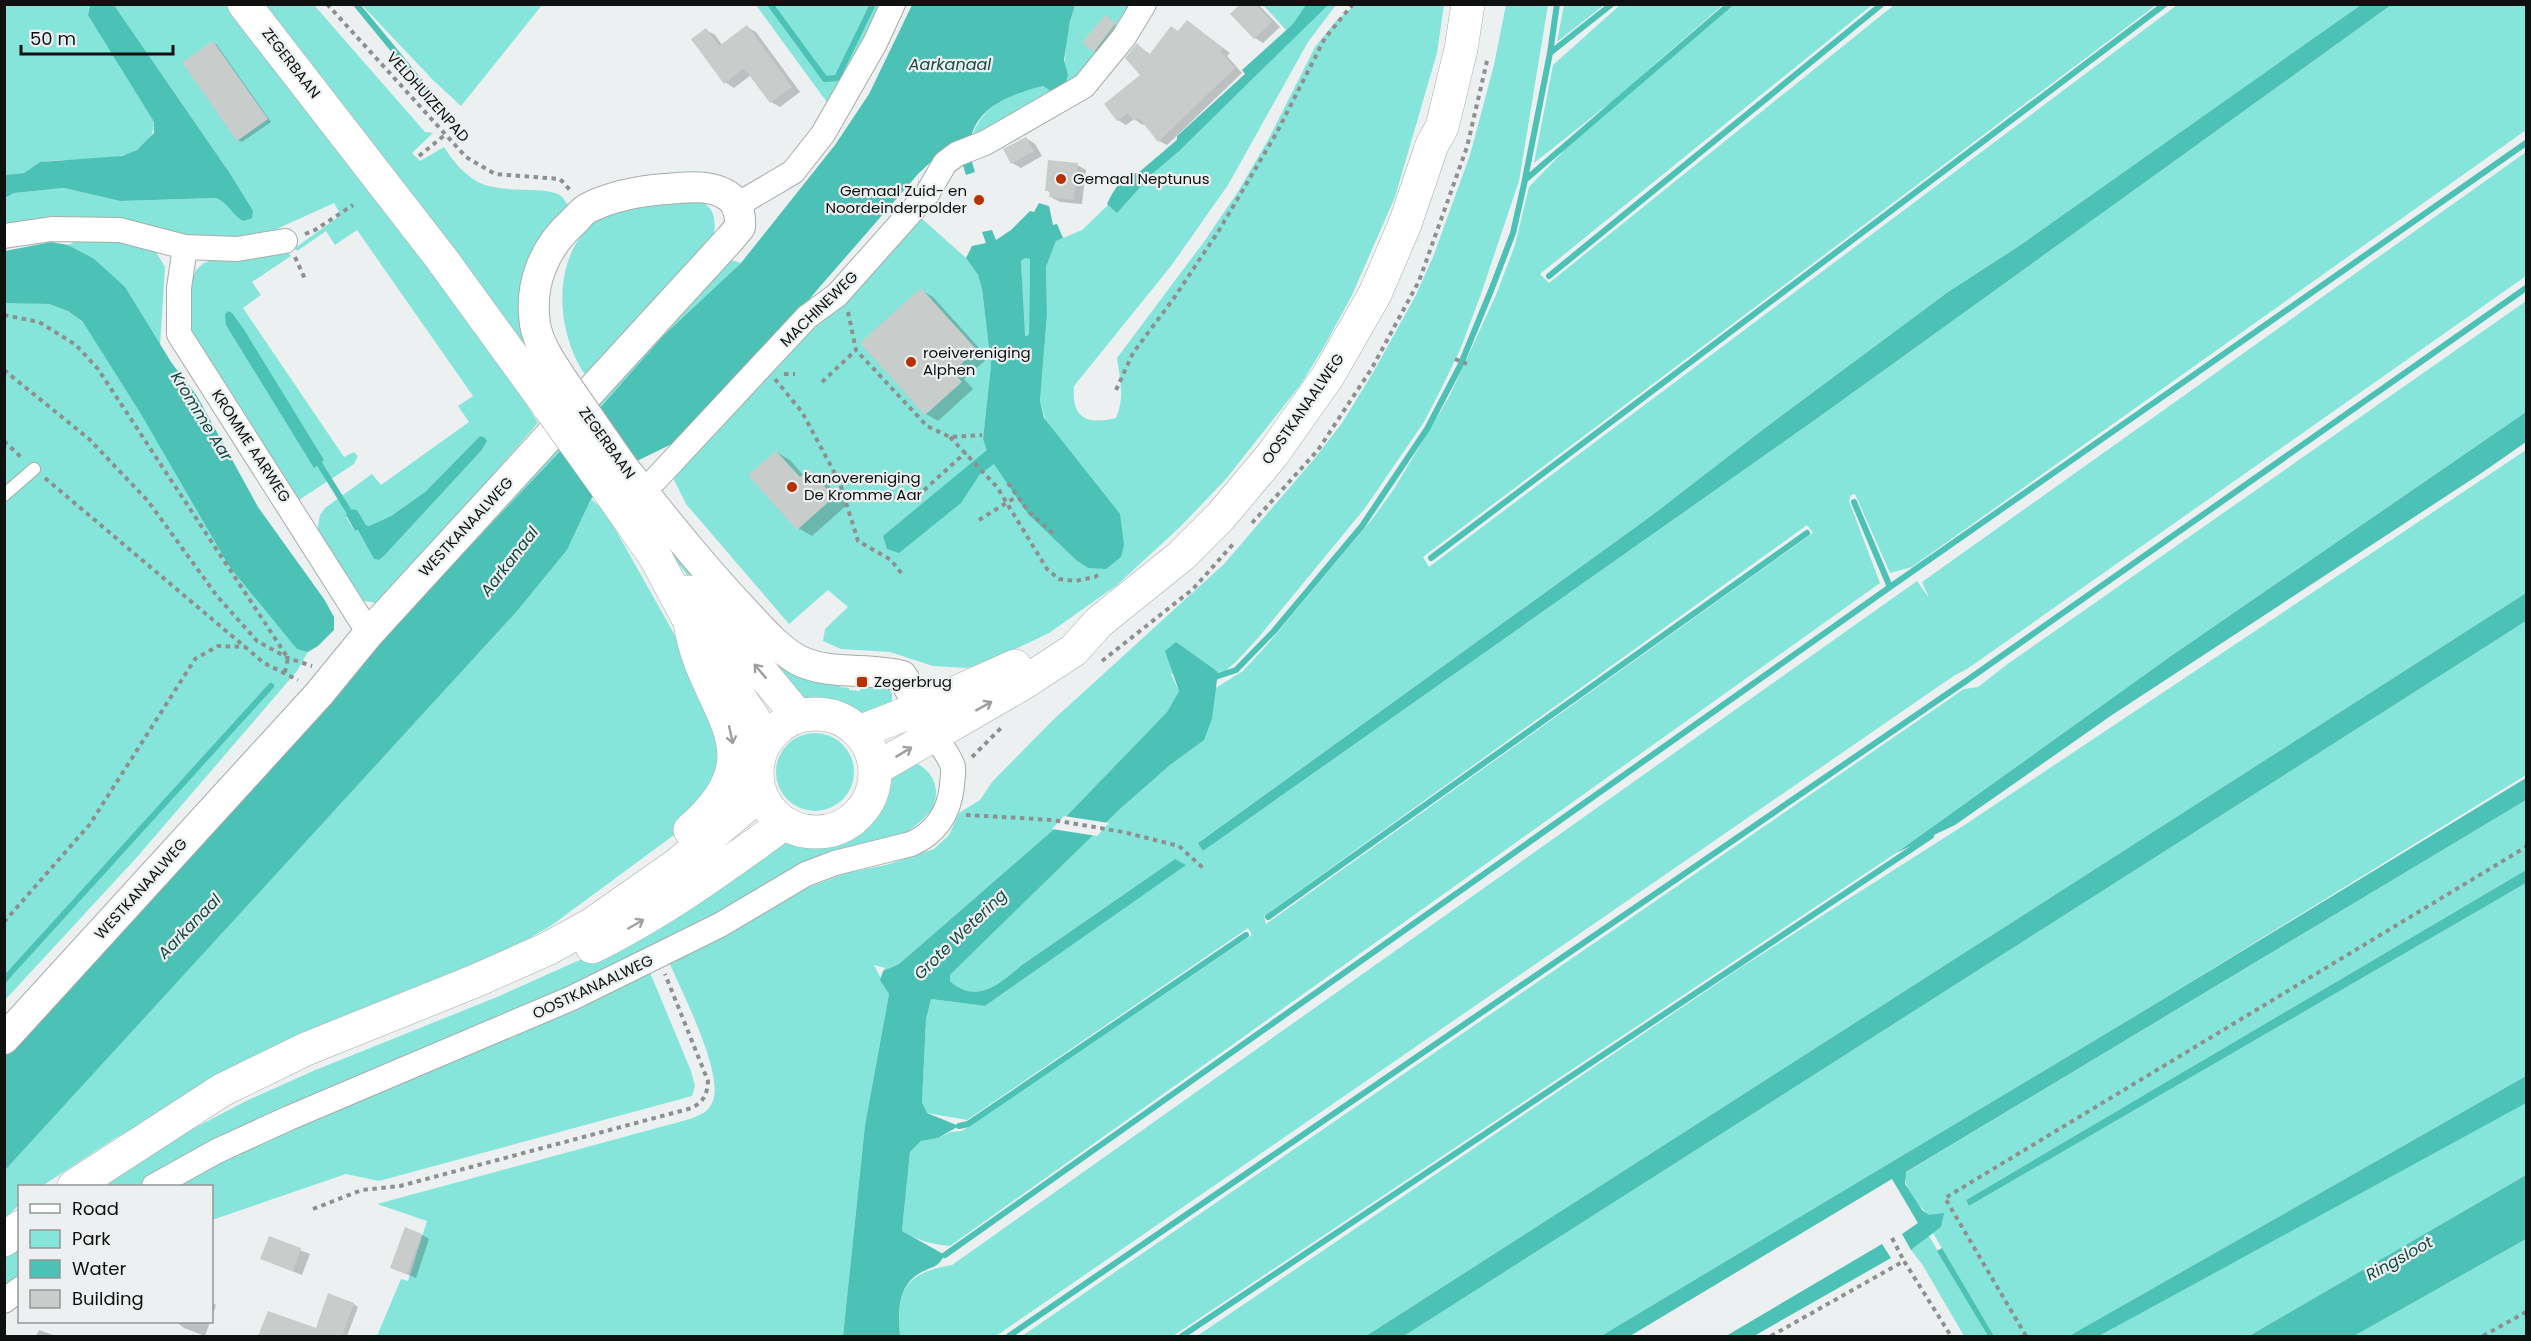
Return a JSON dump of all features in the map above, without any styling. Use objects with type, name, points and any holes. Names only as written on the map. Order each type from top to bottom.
[{"type":"main road","name":"ZEGERBAAN","points":[[244,4],[441,258],[559,398],[614,476],[690,622],[767,740]]},
{"type":"main road","name":"OOSTKANAALWEG","points":[[1432,145],[1431,124],[1441,77],[1450,4]]},
{"type":"main road","name":"OOSTKANAALWEG","points":[[859,732],[927,721],[1022,684],[1074,650],[1099,622],[1181,556],[1221,516],[1273,454],[1302,415],[1354,334],[1375,294],[1405,224],[1432,145],[1443,127],[1468,4]]},
{"type":"main road","name":"ZEGERBAAN","points":[[656,558],[733,638],[798,716]]},
{"type":"main road","points":[[475,981],[496,963],[606,896],[704,819],[725,792],[733,769],[732,735],[693,645],[690,622]]},
{"type":"main road","points":[[830,715],[846,722],[859,732],[870,749],[875,769],[870,796],[860,812],[846,823],[829,830],[811,832],[785,823],[773,813],[760,794],[757,766],[767,740],[780,725],[798,716],[830,715]]},
{"type":"main road","name":"OOSTKANAALWEG","points":[[875,769],[927,721]]},
{"type":"main road","points":[[76,1185],[222,1090],[272,1065],[547,949],[619,908],[678,864],[760,794]]},
{"type":"main road","points":[[160,1132],[587,950],[638,923],[699,885],[785,823]]},
{"type":"main road","points":[[4,1240],[18,1229]]},
{"type":"street","points":[[737,206],[793,172],[823,134],[865,62],[893,4]]},
{"type":"street","name":"MACHINEWEG","points":[[655,480],[807,317],[840,291],[927,194],[945,163],[965,151],[985,144],[1084,86],[1124,37],[1144,4]]},
{"type":"street","name":"ZEGERBAAN","points":[[559,398],[535,324],[535,288],[543,260],[558,236],[588,208],[621,195],[689,187],[711,189],[725,193],[737,206]]},
{"type":"street","name":"WESTKANAALWEG","points":[[4,1039],[327,684],[369,633],[730,239],[740,227],[737,206]]},
{"type":"street","points":[[4,236],[52,229],[120,230],[185,248],[237,249],[285,241]]},
{"type":"street","name":"KROMME AARWEG","points":[[185,248],[179,288],[179,334],[369,633]]},
{"type":"street","name":"ZEGERBAAN","points":[[614,476],[782,649],[799,660],[818,667],[886,672],[902,676],[927,721]]},
{"type":"street","name":"OOSTKANAALWEG","points":[[156,1185],[217,1150],[573,999],[720,925],[806,874],[835,863],[911,844],[922,839],[942,820],[945,814],[950,800],[953,767],[927,721]]},
{"type":"street","points":[[4,1301],[18,1290]]},
{"type":"lane","points":[[4,495],[34,469]]},
{"type":"path","name":"VELDHUIZENPAD","points":[[327,4],[466,157],[495,174],[560,179],[588,208]]},
{"type":"path","points":[[1116,390],[1133,353],[1174,298],[1218,232],[1276,134],[1324,38],[1353,4]]},
{"type":"path","points":[[418,156],[446,134]]},
{"type":"path","points":[[285,241],[315,230],[353,205]]},
{"type":"path","points":[[840,291],[844,295],[856,350],[927,426],[950,437],[971,457],[1007,503],[1047,569],[1059,579],[1075,581],[1095,577],[1100,573]]},
{"type":"path","points":[[4,315],[39,322],[76,345],[98,369],[288,657],[285,672]]},
{"type":"path","points":[[822,382],[856,350]]},
{"type":"path","points":[[1455,358],[1467,364]]},
{"type":"path","points":[[763,365],[802,412],[840,483],[858,541],[891,560],[902,574]]},
{"type":"path","points":[[4,370],[88,439],[148,501],[217,596],[257,640],[288,657],[327,684]]},
{"type":"path","points":[[950,437],[982,435]]},
{"type":"path","points":[[4,441],[34,469],[264,663],[285,672],[327,684]]},
{"type":"path","points":[[845,498],[913,497],[922,492],[966,452]]},
{"type":"path","points":[[1008,483],[1029,512],[1054,534]]},
{"type":"path","points":[[979,520],[1016,497]]},
{"type":"path","points":[[4,922],[90,824],[195,658],[218,646],[247,647]]},
{"type":"path","points":[[945,814],[1059,821],[1123,832],[1179,846],[1203,868]]},
{"type":"path","points":[[2026,1336],[1945,1198],[2526,847]]},
{"type":"path","points":[[313,1209],[362,1190],[400,1186],[693,1108],[703,1102],[708,1092],[708,1081],[658,957]]},
{"type":"path","points":[[1892,1238],[1950,1336]]},
{"type":"path","points":[[1771,1336],[1904,1261]]},
{"type":"path","points":[[2482,1336],[2526,1312]]},
{"type":"green space","points":[[1564,4],[1604,5],[1557,42]]},
{"type":"green space","points":[[4,5],[90,5],[88,13],[154,122],[150,137],[141,148],[110,158],[43,162],[23,173],[5,175]]},
{"type":"green space","points":[[114,5],[232,5],[517,388],[538,423],[385,598],[375,603],[360,600],[317,532],[320,515],[325,508],[372,474],[381,485],[469,422],[458,406],[473,396],[357,230],[335,245],[326,231],[297,251],[295,248],[341,215],[334,203],[268,233],[229,242],[111,221],[5,228],[5,198],[14,193],[64,188],[120,201],[216,198],[226,203],[239,219],[229,172]],"holes":[[[480,436],[484,437],[481,451],[384,556],[379,560],[374,559],[360,531],[354,530],[346,517],[353,509],[357,510],[369,526],[391,516],[425,492]]]},
{"type":"green space","points":[[266,5],[314,5],[425,132],[433,133],[412,153],[420,161],[444,147],[458,166],[476,181],[497,188],[552,192],[560,195],[569,206],[532,356]]},
{"type":"green space","points":[[362,5],[542,5],[461,106]]},
{"type":"green space","points":[[756,5],[882,5],[829,105]]},
{"type":"green space","points":[[1075,5],[1130,5],[1081,73],[1064,90],[1066,47]]},
{"type":"green space","points":[[1263,5],[1336,5],[1308,42],[1228,185],[1171,266],[1074,386],[1074,397],[1075,406],[1083,417],[1097,421],[1116,418],[1121,396],[1117,358],[1206,239],[1239,190],[1268,140],[1315,47],[1336,21],[1355,5],[1444,5],[1437,53],[1395,197],[1352,295],[1301,384],[1226,479],[1180,527],[1117,585],[1049,633],[990,661],[967,668],[933,666],[890,652],[841,649],[823,641],[825,629],[848,607],[828,590],[789,624],[686,504],[672,476],[696,454],[693,449],[919,216],[966,258],[978,275],[982,289],[991,365],[983,439],[1028,514],[1077,561],[1088,568],[1040,401],[1047,315],[1046,267],[1056,241],[1082,230],[1276,45],[1287,31]]},
{"type":"green space","points":[[1506,5],[1548,5],[1519,181],[1460,350],[1424,422],[1365,508],[1236,662],[1225,671],[1218,672],[1205,664],[1171,674],[1179,691],[1167,712],[1053,830],[899,964],[883,971],[885,968],[874,965],[889,994],[865,1125],[843,1336],[377,1336],[401,1279],[408,1281],[427,1221],[377,1204],[700,1115],[712,1103],[715,1091],[713,1074],[692,1012],[669,962],[760,910],[812,886],[846,873],[886,865],[934,849],[949,835],[959,813],[980,800],[992,782],[1054,719],[1224,564],[1315,458],[1342,423],[1374,371],[1416,295],[1433,257],[1470,155],[1494,65]]},
{"type":"green space","points":[[1620,5],[1723,5],[1640,77],[1729,5],[1872,5],[1540,274],[1549,283],[1894,5],[2156,5],[1423,557],[1429,567],[2177,5],[2362,5],[2019,246],[1948,292],[1651,516],[1199,842],[1203,851],[1819,417],[2391,5],[2526,5],[2526,130],[1912,567],[1890,573],[1855,494],[1851,495],[1849,501],[1880,583],[950,1246],[925,1242],[902,1231],[910,1152],[921,1141],[962,1131],[1252,935],[1248,928],[967,1120],[927,1113],[922,1102],[926,1020],[931,999],[985,1006],[1185,865],[1175,859],[988,989],[969,991],[950,981],[950,975],[1120,809],[1170,765],[1203,740],[1212,719],[1214,689],[1243,671],[1266,646],[1373,518],[1394,489],[1449,397],[1496,295],[1515,245],[1529,187],[1610,103],[1534,163],[1553,65]],"holes":[[[1807,525],[1813,533],[1266,924],[1264,916]]]},
{"type":"green space","points":[[1043,86],[1055,94],[971,140],[982,118],[998,102]]},
{"type":"green space","points":[[2526,152],[2526,276],[1967,669],[1955,675],[996,1336],[900,1336],[902,1295],[914,1279],[936,1268],[952,1265],[1917,581],[1929,598],[1922,582]]},
{"type":"green space","points":[[696,199],[707,206],[713,214],[714,237],[586,376],[567,334],[563,310],[563,286],[567,264],[577,243],[591,225],[618,209]]},
{"type":"green space","points":[[89,235],[123,241],[156,252],[165,267],[160,346],[93,258],[68,245]]},
{"type":"green space","points":[[284,247],[291,256],[252,282],[261,295],[243,308],[344,457],[354,452],[358,456],[354,464],[299,500],[204,356],[190,328],[188,288],[196,270],[204,263],[217,258]]},
{"type":"green space","points":[[722,257],[741,263],[663,336],[585,425],[369,653]]},
{"type":"green space","points":[[1025,258],[1030,259],[1029,335],[1024,336],[1021,261]]},
{"type":"green space","points":[[2526,301],[2526,412],[2171,656],[1896,853],[1173,1336],[1022,1336],[1964,689],[1978,687]]},
{"type":"green space","points":[[5,302],[49,304],[68,311],[111,344],[299,649],[308,652],[297,671],[138,856],[5,1000]]},
{"type":"green space","points":[[2526,450],[2526,593],[1366,1336],[1197,1336],[1740,968],[1966,824]]},
{"type":"green space","points":[[591,499],[605,511],[709,696],[721,769],[678,832],[552,925],[516,946],[154,1117],[117,1137],[44,1185],[18,1185],[18,1206],[5,1218],[4,1170],[518,610],[567,550]]},
{"type":"green space","points":[[646,516],[788,670],[811,681],[840,684],[840,687],[849,688],[849,690],[860,691],[861,684],[888,685],[892,694],[892,705],[859,715],[835,708],[806,704],[713,606],[669,553]]},
{"type":"green space","points":[[2526,621],[2526,775],[2142,1012],[1601,1336],[1404,1336]]},
{"type":"green space","points":[[815,733],[830,736],[842,745],[851,757],[854,772],[851,787],[842,799],[830,808],[815,811],[800,808],[788,799],[779,787],[776,772],[779,757],[788,745],[800,736]]},
{"type":"green space","points":[[916,763],[932,777],[936,796],[931,810],[906,833],[698,926],[619,967],[141,1185],[97,1185],[164,1144],[246,1101],[313,1071],[497,997],[591,955],[786,839],[826,839],[847,831],[865,817],[872,808],[884,777]]},
{"type":"green space","points":[[2526,800],[2526,870],[1966,1200],[1969,1206],[2526,883],[2526,1076],[2069,1336],[1994,1336],[1933,1233],[1941,1227],[1912,1196],[1905,1173]]},
{"type":"green space","points":[[649,970],[691,1071],[695,1086],[692,1096],[379,1181],[346,1174],[213,1220],[213,1185],[163,1185]]},
{"type":"green space","points":[[2526,1100],[2526,1175],[2249,1336],[2099,1336]]},
{"type":"green space","points":[[1929,1236],[1988,1336],[1964,1336],[1922,1264],[1911,1250]]},
{"type":"green space","points":[[2526,1239],[2526,1336],[2354,1336]]},
{"type":"green space","points":[[18,1243],[18,1278],[5,1290],[4,1255]]},
{"type":"water","points":[[90,5],[114,5],[229,172],[253,211],[252,218],[244,221],[240,219],[216,198],[120,201],[64,188],[14,193],[5,198],[5,175],[24,173],[40,162],[122,156],[137,150],[154,133],[154,122],[88,15]]},
{"type":"water","name":"Aarkanaal","points":[[912,5],[1075,5],[1064,60],[1068,75],[1064,90],[1055,94],[1043,86],[1011,96],[985,113],[976,124],[971,137],[971,153],[975,172],[966,175],[961,159],[935,158],[918,174],[919,193],[834,290],[817,290],[729,396],[686,437],[637,461],[633,454],[591,499],[567,550],[518,610],[5,1170],[4,1045],[357,665],[585,425],[663,336],[741,263],[835,145],[869,94]]},
{"type":"water","points":[[1306,5],[1328,5],[1179,151],[1152,174],[1117,213],[1107,204],[1115,189],[1127,176],[1138,173],[1177,140],[1177,136],[1245,74],[1242,70],[1293,24]]},
{"type":"water","points":[[2361,5],[2391,5],[1819,417],[1203,851],[1198,843],[1651,516],[1948,292],[2019,246]]},
{"type":"water","points":[[1039,203],[1049,206],[1053,225],[1057,224],[1063,238],[1056,241],[1046,267],[1047,315],[1040,401],[1044,418],[1120,514],[1124,545],[1121,557],[1106,569],[1088,568],[1077,561],[1028,514],[994,464],[980,474],[961,503],[899,553],[887,549],[883,536],[987,450],[983,439],[991,365],[982,289],[978,275],[966,258],[972,246],[986,243],[982,232],[992,230],[996,240],[1011,230],[1030,211],[1034,212]],"holes":[[[1025,258],[1030,259],[1029,335],[1025,336],[1021,261]]]},
{"type":"water","name":"Kromme Aar","points":[[51,242],[68,245],[93,258],[125,287],[171,362],[197,396],[258,507],[324,599],[334,617],[334,630],[318,646],[308,652],[297,649],[229,566],[141,414],[83,322],[68,311],[49,304],[5,303],[5,251]]},
{"type":"water","points":[[228,311],[243,328],[324,460],[314,468],[226,325],[225,314]]},
{"type":"water","points":[[2526,412],[2526,442],[2112,715],[1955,825],[1896,853],[2171,656]]},
{"type":"water","points":[[480,436],[487,441],[481,451],[384,556],[379,560],[374,559],[358,530],[355,531],[346,515],[353,509],[357,510],[369,526],[391,516],[425,492]]},
{"type":"water","points":[[2526,593],[2526,621],[1404,1336],[1366,1336]]},
{"type":"water","name":"Grote Wetering","points":[[1176,642],[1218,672],[1212,719],[1204,740],[1170,765],[1120,809],[950,975],[950,981],[969,991],[988,989],[1175,859],[1186,865],[985,1006],[931,999],[926,1020],[922,1102],[927,1113],[959,1126],[938,1138],[921,1141],[910,1152],[902,1231],[945,1255],[936,1265],[912,1278],[907,1285],[899,1309],[900,1336],[843,1336],[865,1125],[889,994],[880,980],[883,971],[899,964],[1053,830],[1167,712],[1179,691],[1165,651]]},
{"type":"water","points":[[2526,778],[2526,800],[1906,1172],[1905,1184],[1922,1210],[1929,1215],[1944,1213],[1941,1227],[1911,1250],[1902,1234],[1918,1223],[1892,1179],[1630,1336],[1601,1336],[2142,1012]]},
{"type":"water","points":[[2526,870],[2526,883],[1969,1206],[1966,1200]]},
{"type":"water","points":[[2526,1076],[2526,1103],[2099,1336],[2069,1336]]},
{"type":"water","name":"Ringsloot","points":[[2526,1175],[2526,1239],[2354,1336],[2249,1336]]},
{"type":"water","points":[[1882,1244],[1891,1258],[1754,1336],[1726,1336]]},
{"type":"water","points":[[1942,1248],[1994,1336],[1988,1336],[1937,1251]]},
{"type":"pier","points":[[918,174],[919,193],[834,290],[817,290]]},
{"type":"pier","points":[[1064,816],[1109,823],[1097,836],[1052,829]]},
{"type":"building","points":[[1240,4],[1256,4],[1272,22],[1254,39],[1230,14]]},
{"type":"building","points":[[1105,15],[1116,23],[1094,52],[1082,43]]},
{"type":"building","points":[[1187,20],[1223,48],[1220,51],[1235,68],[1158,142],[1139,118],[1134,121],[1128,113],[1117,121],[1104,104],[1140,75],[1125,58],[1137,43],[1149,55],[1171,26],[1178,31]]},
{"type":"building","points":[[747,25],[792,87],[770,103],[744,68],[724,84],[691,39],[706,28],[719,46]]},
{"type":"building","points":[[213,41],[268,119],[237,141],[182,62]]},
{"type":"building","points":[[1026,137],[1034,151],[1011,164],[1003,149]]},
{"type":"building","name":"Gemaal Neptunus","points":[[1048,160],[1078,163],[1074,200],[1049,197],[1050,191],[1045,191]]},
{"type":"building","name":"roeivereniging Alphen","points":[[921,288],[977,350],[953,371],[962,382],[925,415],[860,343]]},
{"type":"building","name":"kanovereniging De Kromme Aar","points":[[776,451],[800,477],[809,469],[834,497],[797,530],[748,475]]},
{"type":"building","points":[[405,1227],[422,1234],[407,1274],[390,1268]]},
{"type":"building","points":[[269,1236],[301,1248],[293,1271],[260,1259]]},
{"type":"building","points":[[328,1293],[354,1303],[342,1336],[258,1336],[268,1311],[316,1328]]},
{"type":"waterway","points":[[356,4],[439,105]]},
{"type":"waterway","points":[[770,4],[825,79],[837,78],[873,4]]},
{"type":"waterway","points":[[1525,179],[1550,53],[1557,4]]},
{"type":"waterway","points":[[1550,53],[1612,4]]},
{"type":"waterway","points":[[1212,678],[1236,670],[1274,631],[1362,526],[1427,429],[1460,366],[1492,288],[1513,233],[1525,180],[1730,4]]},
{"type":"waterway","points":[[1549,276],[1882,4]]},
{"type":"waterway","points":[[1431,558],[2165,4]]},
{"type":"waterway","points":[[945,1255],[1890,587],[2526,143]]},
{"type":"waterway","points":[[1009,1336],[1966,681],[2526,288]]},
{"type":"waterway","points":[[317,460],[353,518]]},
{"type":"waterway","points":[[1854,502],[1890,587]]},
{"type":"waterway","points":[[1268,917],[1807,533]]},
{"type":"waterway","points":[[4,980],[271,686]]},
{"type":"waterway","points":[[1182,1336],[1931,836]]},
{"type":"waterway","points":[[959,1126],[968,1124],[1246,935]]},
{"type":"place","name":"Gemaal Neptunus","points":[[1061,179]]},
{"type":"place","name":"Gemaal Zuid- en Noordeinderpolder","points":[[979,200]]},
{"type":"place","name":"roeivereniging Alphen","points":[[911,362]]},
{"type":"place","name":"kanovereniging De Kromme Aar","points":[[792,487]]},
{"type":"place","name":"Zegerbrug","points":[[862,682]]}]
